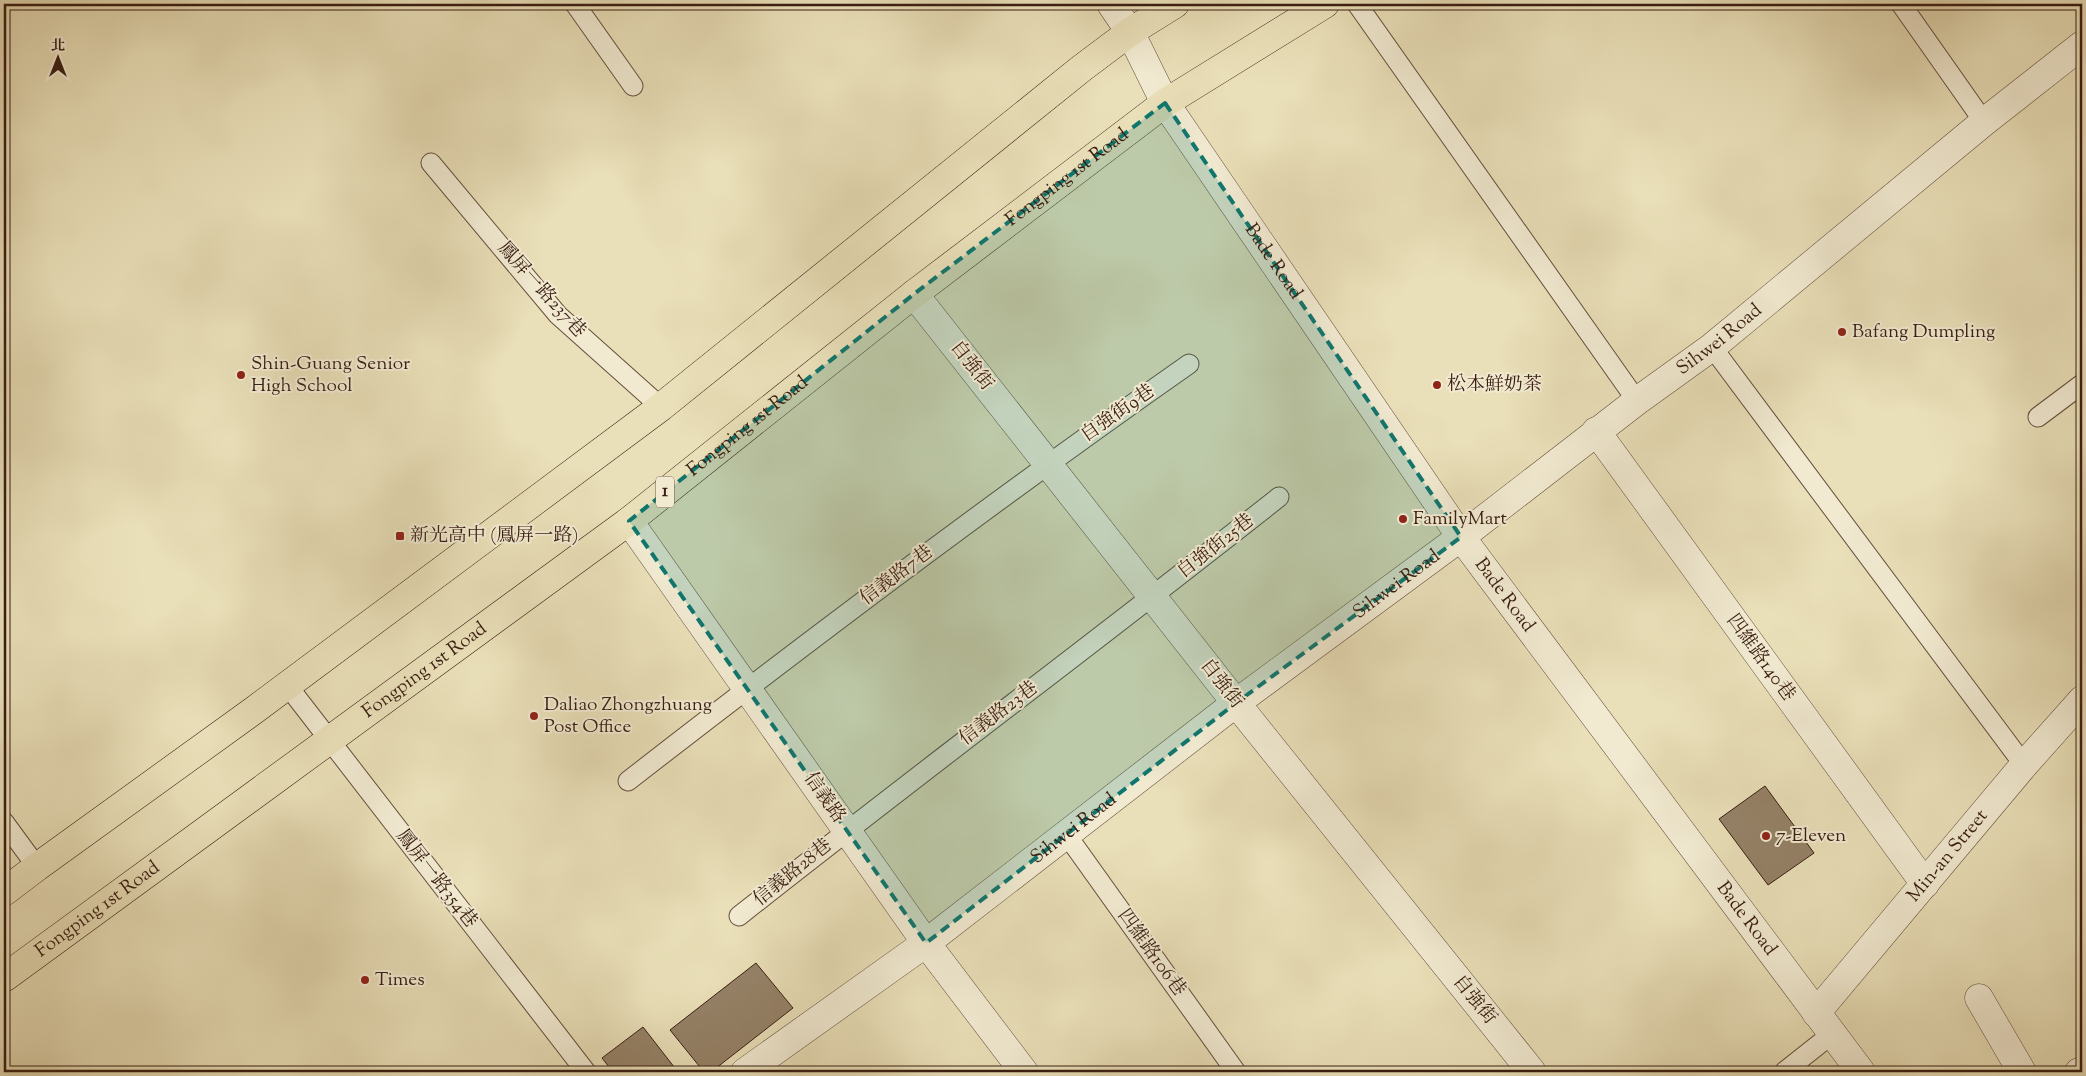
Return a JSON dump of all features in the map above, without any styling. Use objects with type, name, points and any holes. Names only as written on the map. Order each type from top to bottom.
[{"type":"main road","points":[[4,892],[287,685],[661,407],[1082,68],[1130,32],[1175,4]]},
{"type":"main road","name":"Fongping 1st Road","points":[[4,978],[629,521],[914,294],[1165,104],[1325,4]]},
{"type":"street","name":"Bade Road","points":[[1111,4],[1130,32],[1165,104],[1461,537],[1861,1072]]},
{"type":"street","name":"Sihwei Road","points":[[746,1072],[926,943],[1236,703],[1461,537],[1637,400],[1712,347],[1984,122],[2082,45]]},
{"type":"street","name":"自強街","points":[[914,294],[1236,703],[1532,1072]]},
{"type":"street","name":"四維路140巷","points":[[1596,431],[1925,884]]},
{"type":"street","name":"信義路","points":[[629,521],[926,943],[1024,1072]]},
{"type":"street","name":"Min-an Street","points":[[1824,1024],[1925,884],[2082,700]]},
{"type":"street","points":[[1979,998],[2022,1072]]},
{"type":"lane","points":[[575,4],[633,86]]},
{"type":"lane","points":[[1357,4],[1637,400]]},
{"type":"lane","points":[[1901,4],[1984,122]]},
{"type":"lane","name":"鳳屏一路237巷","points":[[432,163],[558,315],[661,407]]},
{"type":"lane","points":[[1712,347],[2024,766]]},
{"type":"lane","name":"自強街9巷","points":[[1048,464],[1189,364]]},
{"type":"lane","points":[[2038,417],[2082,384]]},
{"type":"lane","name":"信義路7巷","points":[[628,781],[747,688],[1048,464]]},
{"type":"lane","name":"自強街25巷","points":[[1152,597],[1279,496]]},
{"type":"lane","name":"信義路23巷","points":[[846,830],[1152,597]]},
{"type":"lane","name":"鳳屏一路354巷","points":[[287,685],[586,1072]]},
{"type":"lane","points":[[4,822],[36,867]]},
{"type":"lane","name":"信義路28巷","points":[[739,916],[846,830]]},
{"type":"lane","name":"四維路106巷","points":[[1066,834],[1236,1072]]},
{"type":"lane","points":[[1784,1072],[1824,1024]]},
{"type":"highlighted area","points":[[1165,103],[1461,537],[1236,703],[926,943],[629,521],[914,294]]},
{"type":"building","name":"7-Eleven","points":[[1765,786],[1814,853],[1768,885],[1719,819]]},
{"type":"building","points":[[756,963],[793,1008],[711,1072],[704,1072],[670,1030]]},
{"type":"building","points":[[643,1027],[678,1072],[613,1072],[602,1058]]},
{"type":"place","name":"Bafang Dumpling","points":[[1842,332]]},
{"type":"place","name":"Shin-Guang Senior High School","points":[[241,375]]},
{"type":"place","name":"松本鮮奶茶","points":[[1437,385]]},
{"type":"place","name":"FamilyMart","points":[[1403,519]]},
{"type":"place","name":"新光高中 (鳳屏一路)","points":[[400,536]]},
{"type":"place","name":"Daliao Zhongzhuang Post Office","points":[[534,716]]},
{"type":"place","name":"7-Eleven","points":[[1766,836]]},
{"type":"place","name":"Times","points":[[365,980]]}]
